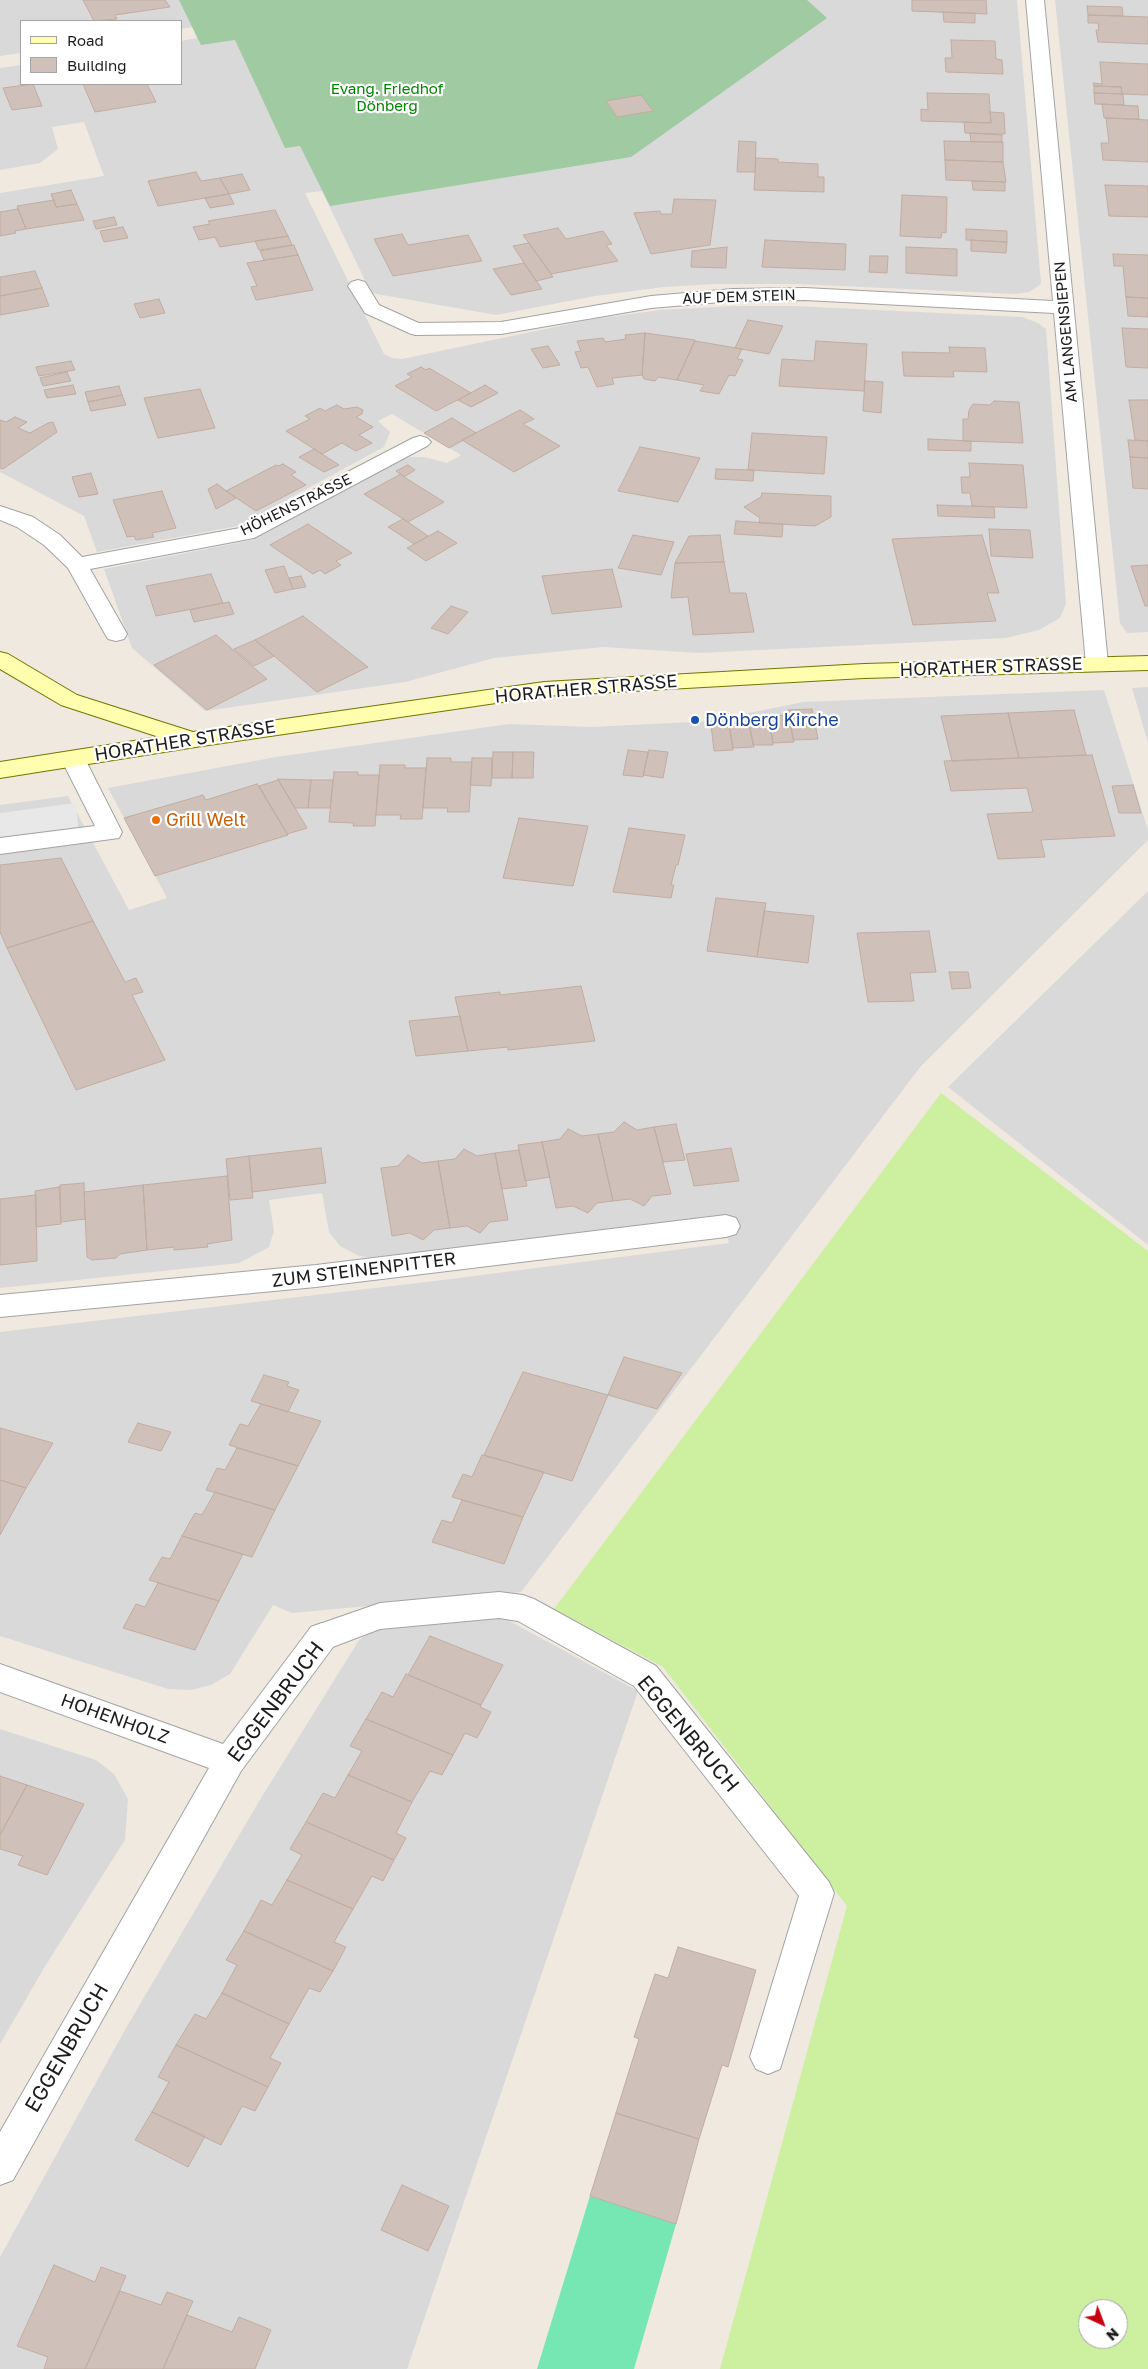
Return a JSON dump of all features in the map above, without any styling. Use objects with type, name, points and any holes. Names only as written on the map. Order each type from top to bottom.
[{"type":"main road","points":[[0,659],[68,700],[191,739]]},
{"type":"main road","name":"HORATHER STRASSE","points":[[0,769],[191,739],[544,689],[864,671],[1148,663]]},
{"type":"street","name":"AM LANGENSIEPEN","points":[[1035,0],[1096,664]]},
{"type":"street","name":"AUF DEM STEIN","points":[[358,286],[372,309],[416,329],[501,328],[578,313],[651,302],[733,295],[805,294],[1064,308]]},
{"type":"street","name":"HÖHENSTRASSE","points":[[77,565],[246,533],[420,442]]},
{"type":"street","points":[[0,512],[25,522],[52,540],[77,565],[116,634]]},
{"type":"street","points":[[0,846],[110,832],[73,758]]},
{"type":"street","name":"ZUM STEINENPITTER","points":[[0,1306],[316,1276],[726,1226]]},
{"type":"street","name":"EGGENBRUCH","points":[[0,2167],[230,1761],[322,1637],[380,1616],[499,1605],[523,1608],[645,1676],[817,1893],[768,2057]]},
{"type":"street","name":"HOHENHOLZ","points":[[0,1678],[230,1761]]},
{"type":"shaded area","points":[[0,0],[1017,0],[1041,284],[1029,292],[1015,294],[796,284],[716,284],[664,287],[595,296],[496,315],[371,293],[322,191],[305,193],[384,354],[392,358],[402,359],[593,319],[660,310],[733,306],[794,306],[1022,317],[1038,323],[1046,329],[1066,604],[1060,618],[1039,630],[1006,638],[699,653],[603,647],[494,658],[405,682],[205,711],[132,648],[104,569],[252,540],[398,461],[411,457],[424,457],[447,463],[461,455],[392,414],[378,421],[390,432],[384,447],[238,526],[97,552],[84,516],[0,472],[0,193],[104,176],[84,122],[52,127],[58,149],[40,163],[0,170],[0,68],[20,65],[20,85],[182,85],[182,41],[197,38],[192,27],[182,29],[182,20],[20,20],[20,53],[0,56]]},
{"type":"shaded area","points":[[1055,0],[1148,0],[1148,632],[1127,633],[1120,623]]},
{"type":"shaded area","points":[[1148,687],[1148,743],[1132,688]]},
{"type":"shaded area","points":[[1104,690],[1148,830],[1148,840],[921,1066],[521,1592],[292,1613],[273,1605],[230,1674],[211,1685],[191,1690],[168,1689],[0,1636],[0,1332],[443,1280],[729,1243],[720,1215],[382,1259],[359,1256],[340,1246],[329,1232],[322,1193],[269,1200],[274,1231],[269,1247],[239,1263],[0,1288],[0,805],[68,796],[129,910],[167,898],[108,788],[276,757],[509,724],[592,727],[710,721],[803,702]]},
{"type":"shaded area","points":[[76,803],[78,827],[0,837],[0,813]]},
{"type":"shaded area","points":[[1148,891],[1148,1245],[948,1087]]},
{"type":"shaded area","points":[[502,1617],[638,1691],[407,2369],[0,2369],[0,2257],[126,2028],[258,1803],[359,1640],[374,1630]]},
{"type":"shaded area","points":[[0,1729],[96,1760],[114,1774],[128,1799],[125,1840],[44,1968],[0,2044]]},
{"type":"green space","name":"Evang. Friedhof Dönberg","points":[[179,0],[807,0],[827,18],[631,157],[330,206],[300,146],[285,148],[235,40],[201,45]]},
{"type":"green space","points":[[941,1093],[1148,1251],[1148,2369],[720,2369],[847,1906],[663,1667],[554,1609]]},
{"type":"green space","points":[[590,2196],[676,2224],[634,2369],[537,2369]]},
{"type":"building","points":[[83,0],[165,0],[170,7],[115,15],[117,19],[93,20]]},
{"type":"building","points":[[912,0],[986,0],[987,14],[912,11]]},
{"type":"building","points":[[1087,6],[1122,7],[1123,16],[1088,15]]},
{"type":"building","points":[[943,12],[975,13],[975,23],[944,22]]},
{"type":"building","points":[[1088,15],[1148,17],[1148,44],[1098,42],[1096,30],[1099,30],[1098,23],[1088,23]]},
{"type":"building","points":[[951,40],[995,41],[996,59],[1002,60],[1003,74],[946,72],[945,58],[952,58]]},
{"type":"building","points":[[1100,62],[1148,64],[1148,95],[1122,94],[1121,87],[1094,86],[1093,83],[1102,84]]},
{"type":"building","points":[[33,85],[42,106],[12,110],[3,88]]},
{"type":"building","points":[[83,85],[148,85],[156,102],[95,112]]},
{"type":"building","points":[[1094,86],[1121,87],[1122,94],[1094,93]]},
{"type":"building","points":[[927,93],[989,94],[991,123],[921,121],[921,109],[928,110]]},
{"type":"building","points":[[1094,93],[1123,94],[1124,105],[1095,104]]},
{"type":"building","points":[[641,95],[653,111],[617,117],[606,101]]},
{"type":"building","points":[[1102,104],[1138,106],[1139,119],[1104,118]]},
{"type":"building","points":[[990,112],[1004,113],[1005,134],[965,133],[964,122],[991,123]]},
{"type":"building","points":[[1106,118],[1148,120],[1148,162],[1103,160],[1101,143],[1109,143]]},
{"type":"building","points":[[970,133],[1002,135],[1002,142],[971,142]]},
{"type":"building","points":[[739,141],[756,142],[755,172],[737,172]]},
{"type":"building","points":[[944,141],[1003,142],[1003,162],[945,160]]},
{"type":"building","points":[[756,158],[778,159],[778,162],[818,164],[818,177],[824,177],[824,192],[754,190]]},
{"type":"building","points":[[945,160],[1003,162],[1006,182],[946,180]]},
{"type":"building","points":[[196,172],[201,181],[220,178],[229,194],[158,206],[148,181]]},
{"type":"building","points":[[242,174],[250,190],[229,194],[220,178]]},
{"type":"building","points":[[972,181],[1005,182],[1005,191],[973,190]]},
{"type":"building","points":[[1105,185],[1148,186],[1148,217],[1109,216]]},
{"type":"building","points":[[71,190],[77,204],[56,207],[51,194]]},
{"type":"building","points":[[229,194],[234,204],[210,208],[205,198]]},
{"type":"building","points":[[902,195],[947,197],[946,233],[942,232],[941,238],[900,236]]},
{"type":"building","points":[[674,199],[716,200],[710,245],[651,254],[634,213],[660,211],[661,214],[672,214]]},
{"type":"building","points":[[54,200],[56,207],[77,204],[84,220],[26,229],[17,206]]},
{"type":"building","points":[[18,209],[26,229],[0,236],[0,212]]},
{"type":"building","points":[[275,210],[288,236],[220,247],[215,237],[199,240],[193,227],[210,224],[208,221]]},
{"type":"building","points":[[114,217],[117,225],[96,229],[93,221]]},
{"type":"building","points":[[123,227],[128,238],[104,242],[100,231]]},
{"type":"building","points":[[558,228],[566,239],[603,231],[612,244],[606,245],[618,261],[551,274],[523,235]]},
{"type":"building","points":[[966,229],[1007,231],[1007,242],[966,240]]},
{"type":"building","points":[[402,234],[408,245],[468,235],[482,261],[393,276],[374,239]]},
{"type":"building","points":[[288,236],[292,245],[259,250],[255,241]]},
{"type":"building","points":[[765,240],[846,244],[845,270],[762,267]]},
{"type":"building","points":[[971,240],[1007,242],[1006,253],[971,251]]},
{"type":"building","points":[[529,243],[553,277],[536,281],[513,246]]},
{"type":"building","points":[[294,245],[298,255],[264,260],[260,251]]},
{"type":"building","points":[[727,247],[726,268],[691,267],[692,251]]},
{"type":"building","points":[[906,247],[957,249],[957,276],[906,273]]},
{"type":"building","points":[[1113,254],[1148,255],[1148,298],[1126,297],[1123,266],[1114,266]]},
{"type":"building","points":[[298,255],[313,290],[256,300],[251,287],[257,286],[247,263]]},
{"type":"building","points":[[870,256],[888,256],[887,273],[869,272]]},
{"type":"building","points":[[524,263],[542,289],[511,295],[493,269]]},
{"type":"building","points":[[35,271],[42,288],[0,296],[0,277]]},
{"type":"building","points":[[42,288],[49,306],[0,315],[0,296]]},
{"type":"building","points":[[1126,297],[1148,298],[1148,317],[1128,316]]},
{"type":"building","points":[[159,299],[165,313],[140,318],[134,304]]},
{"type":"building","points":[[748,320],[783,326],[769,354],[735,348]]},
{"type":"building","points":[[1122,328],[1148,329],[1148,368],[1126,367]]},
{"type":"building","points":[[645,333],[695,340],[677,380],[658,377],[655,381],[644,379],[642,375]]},
{"type":"building","points":[[645,333],[642,375],[612,378],[614,384],[597,387],[588,367],[581,368],[575,352],[581,351],[577,341],[603,338],[605,342],[626,339],[625,335]]},
{"type":"building","points":[[695,341],[742,349],[737,359],[743,360],[735,376],[729,375],[719,394],[700,391],[704,385],[677,380]]},
{"type":"building","points":[[816,341],[867,344],[864,391],[779,386],[782,359],[814,361]]},
{"type":"building","points":[[548,346],[560,365],[543,368],[531,349]]},
{"type":"building","points":[[949,347],[985,348],[987,372],[953,371],[954,377],[904,376],[902,352],[950,353]]},
{"type":"building","points":[[71,361],[75,370],[39,376],[36,367]]},
{"type":"building","points":[[421,367],[426,370],[429,368],[471,393],[436,411],[395,386],[412,377],[407,374]]},
{"type":"building","points":[[67,372],[71,381],[43,386],[40,378]]},
{"type":"building","points":[[865,381],[883,382],[881,413],[863,411]]},
{"type":"building","points":[[73,385],[76,394],[47,398],[44,390]]},
{"type":"building","points":[[485,385],[498,393],[471,407],[458,400]]},
{"type":"building","points":[[119,386],[122,395],[88,402],[85,392]]},
{"type":"building","points":[[200,389],[215,428],[158,438],[144,398]]},
{"type":"building","points":[[122,395],[126,405],[91,411],[88,402]]},
{"type":"building","points":[[1129,400],[1148,400],[1148,441],[1135,440]]},
{"type":"building","points":[[994,401],[1019,402],[1023,443],[963,441],[963,419],[968,419],[969,410],[973,404],[990,405]]},
{"type":"building","points":[[337,405],[344,409],[357,407],[363,410],[362,414],[356,417],[373,427],[359,435],[372,443],[356,451],[342,443],[322,454],[286,431],[310,419],[305,416],[320,408],[325,411]]},
{"type":"building","points":[[520,410],[534,419],[523,424],[560,446],[514,472],[462,440]]},
{"type":"building","points":[[15,417],[27,422],[18,428],[30,433],[53,422],[57,432],[3,469],[0,468],[0,420],[6,422]]},
{"type":"building","points":[[452,418],[476,433],[449,448],[424,433]]},
{"type":"building","points":[[752,433],[827,437],[824,474],[748,470]]},
{"type":"building","points":[[928,439],[971,441],[971,451],[928,450]]},
{"type":"building","points":[[1128,440],[1148,441],[1148,458],[1130,457]]},
{"type":"building","points":[[640,447],[700,458],[678,502],[618,491]]},
{"type":"building","points":[[314,449],[339,465],[324,472],[299,457]]},
{"type":"building","points":[[1130,457],[1148,458],[1148,489],[1133,488]]},
{"type":"building","points":[[969,463],[1023,465],[1027,508],[972,506],[970,493],[962,493],[961,477],[970,477]]},
{"type":"building","points":[[283,464],[296,472],[291,475],[306,485],[256,511],[226,491],[276,465]]},
{"type":"building","points":[[408,465],[415,470],[404,477],[396,471]]},
{"type":"building","points":[[716,469],[754,470],[753,481],[715,479]]},
{"type":"building","points":[[91,473],[98,494],[79,497],[72,477]]},
{"type":"building","points":[[401,474],[444,502],[408,522],[364,494]]},
{"type":"building","points":[[217,484],[236,498],[216,509],[208,489]]},
{"type":"building","points":[[162,491],[176,528],[152,533],[154,537],[136,540],[134,536],[127,537],[113,500]]},
{"type":"building","points":[[762,493],[831,496],[831,517],[815,526],[759,523],[760,518],[744,507],[761,497]]},
{"type":"building","points":[[937,505],[994,507],[995,518],[938,516]]},
{"type":"building","points":[[403,519],[428,536],[414,544],[388,527]]},
{"type":"building","points":[[736,521],[783,524],[782,537],[734,534]]},
{"type":"building","points":[[308,524],[352,553],[336,561],[341,565],[325,574],[320,570],[313,574],[270,545]]},
{"type":"building","points":[[989,529],[1030,530],[1033,558],[991,556]]},
{"type":"building","points":[[438,531],[457,543],[426,561],[407,548]]},
{"type":"building","points":[[633,535],[674,542],[661,575],[618,568]]},
{"type":"building","points":[[720,535],[724,562],[675,563],[689,536]]},
{"type":"building","points":[[982,535],[999,593],[987,593],[996,621],[913,625],[892,539]]},
{"type":"building","points":[[724,562],[730,593],[746,593],[754,632],[693,635],[688,597],[671,598],[675,563]]},
{"type":"building","points":[[1148,565],[1148,606],[1145,606],[1131,566]]},
{"type":"building","points":[[284,566],[293,589],[275,593],[265,570]]},
{"type":"building","points":[[612,569],[622,607],[552,614],[542,576]]},
{"type":"building","points":[[211,574],[223,603],[156,616],[146,586]]},
{"type":"building","points":[[301,576],[306,587],[293,589],[289,578]]},
{"type":"building","points":[[229,602],[234,614],[194,622],[190,610]]},
{"type":"building","points":[[451,606],[468,612],[448,634],[431,628]]},
{"type":"building","points":[[303,616],[368,667],[317,692],[255,640]]},
{"type":"building","points":[[216,635],[267,679],[207,710],[154,665]]},
{"type":"building","points":[[255,640],[274,656],[254,666],[234,649]]},
{"type":"building","points":[[812,709],[818,739],[793,740],[788,710]]},
{"type":"building","points":[[1074,710],[1086,755],[1019,758],[1008,713]]},
{"type":"building","points":[[1008,713],[1019,758],[952,761],[941,716]]},
{"type":"building","points":[[789,715],[794,742],[773,743],[768,716]]},
{"type":"building","points":[[769,717],[773,745],[753,745],[748,718]]},
{"type":"building","points":[[749,722],[754,747],[733,748],[729,723]]},
{"type":"building","points":[[711,725],[729,725],[733,750],[714,751]]},
{"type":"building","points":[[628,750],[648,752],[643,777],[623,775]]},
{"type":"building","points":[[649,750],[668,752],[663,778],[643,775]]},
{"type":"building","points":[[493,752],[513,752],[512,778],[492,778]]},
{"type":"building","points":[[513,752],[534,752],[533,778],[512,778]]},
{"type":"building","points":[[1092,755],[1115,836],[1041,840],[1045,857],[998,859],[987,814],[1033,812],[1027,788],[951,791],[944,761]]},
{"type":"building","points":[[427,758],[451,758],[451,762],[472,762],[469,812],[447,812],[448,808],[423,808]]},
{"type":"building","points":[[472,758],[492,758],[491,786],[470,785]]},
{"type":"building","points":[[380,765],[405,765],[405,768],[426,768],[422,819],[400,819],[401,815],[376,815]]},
{"type":"building","points":[[334,772],[358,772],[358,775],[379,775],[375,826],[353,826],[354,823],[329,822]]},
{"type":"building","points":[[278,779],[311,780],[308,808],[295,808]]},
{"type":"building","points":[[278,780],[307,828],[287,834],[259,786]]},
{"type":"building","points":[[311,780],[333,780],[330,808],[308,808]]},
{"type":"building","points":[[257,784],[288,835],[155,876],[124,818],[203,795],[206,800]]},
{"type":"building","points":[[1133,785],[1141,813],[1119,813],[1112,786]]},
{"type":"building","points":[[519,818],[588,826],[573,886],[503,878]]},
{"type":"building","points":[[629,828],[685,835],[671,885],[674,885],[671,898],[613,892]]},
{"type":"building","points":[[61,858],[93,921],[7,948],[0,932],[0,865]]},
{"type":"building","points":[[716,898],[766,903],[757,957],[707,951]]},
{"type":"building","points":[[764,911],[814,916],[808,963],[757,957]]},
{"type":"building","points":[[93,921],[125,982],[136,978],[143,992],[132,995],[165,1060],[76,1090],[7,948]]},
{"type":"building","points":[[929,931],[936,972],[910,973],[914,1001],[868,1002],[857,933]]},
{"type":"building","points":[[949,972],[968,972],[971,988],[952,989]]},
{"type":"building","points":[[581,986],[595,1041],[508,1050],[508,1047],[468,1051],[455,997],[500,992],[500,995]]},
{"type":"building","points":[[460,1016],[468,1051],[416,1056],[409,1021]]},
{"type":"building","points":[[624,1122],[637,1130],[654,1127],[671,1194],[652,1196],[644,1206],[630,1199],[613,1201],[598,1134],[614,1132]]},
{"type":"building","points":[[676,1124],[685,1160],[663,1162],[654,1127]]},
{"type":"building","points":[[568,1129],[582,1136],[598,1134],[613,1201],[597,1203],[588,1213],[573,1206],[556,1208],[542,1142],[560,1139]]},
{"type":"building","points":[[542,1142],[550,1177],[525,1181],[518,1145]]},
{"type":"building","points":[[321,1148],[326,1183],[252,1192],[249,1156]]},
{"type":"building","points":[[731,1148],[739,1181],[694,1186],[686,1154]]},
{"type":"building","points":[[464,1149],[477,1156],[495,1153],[508,1220],[490,1222],[480,1233],[467,1226],[450,1228],[438,1161],[455,1159]]},
{"type":"building","points":[[519,1150],[527,1186],[502,1189],[495,1153]]},
{"type":"building","points":[[408,1155],[422,1163],[438,1161],[450,1228],[434,1230],[423,1240],[410,1233],[392,1236],[381,1168],[398,1166]]},
{"type":"building","points":[[249,1156],[253,1198],[230,1200],[226,1159]]},
{"type":"building","points":[[227,1176],[232,1240],[207,1244],[208,1247],[174,1250],[174,1247],[147,1250],[143,1185]]},
{"type":"building","points":[[84,1183],[85,1219],[61,1222],[60,1185]]},
{"type":"building","points":[[143,1185],[147,1250],[120,1254],[116,1258],[92,1260],[87,1257],[84,1192]]},
{"type":"building","points":[[59,1187],[61,1224],[36,1227],[35,1191]]},
{"type":"building","points":[[36,1195],[37,1261],[0,1265],[0,1199]]},
{"type":"building","points":[[624,1357],[682,1373],[657,1409],[608,1395]]},
{"type":"building","points":[[523,1372],[608,1395],[572,1481],[484,1455]]},
{"type":"building","points":[[264,1375],[289,1382],[287,1386],[299,1390],[288,1412],[251,1401]]},
{"type":"building","points":[[261,1404],[321,1421],[298,1466],[229,1445],[240,1424],[248,1426]]},
{"type":"building","points":[[138,1423],[171,1432],[161,1451],[128,1442]]},
{"type":"building","points":[[0,1428],[53,1443],[26,1488],[0,1480]]},
{"type":"building","points":[[237,1448],[298,1466],[275,1510],[206,1490],[217,1468],[225,1470]]},
{"type":"building","points":[[482,1455],[544,1472],[523,1517],[452,1497],[463,1474],[472,1477]]},
{"type":"building","points":[[0,1480],[26,1488],[0,1535]]},
{"type":"building","points":[[215,1492],[275,1510],[252,1557],[182,1536],[195,1513],[202,1515]]},
{"type":"building","points":[[462,1500],[523,1517],[504,1564],[432,1542],[442,1520],[452,1523]]},
{"type":"building","points":[[182,1536],[243,1554],[219,1601],[149,1580],[162,1557],[170,1559]]},
{"type":"building","points":[[158,1583],[219,1601],[195,1650],[123,1628],[136,1604],[145,1607]]},
{"type":"building","points":[[430,1636],[503,1665],[481,1705],[408,1675]]},
{"type":"building","points":[[406,1674],[481,1705],[480,1707],[491,1712],[477,1738],[465,1733],[453,1755],[366,1719],[382,1692],[393,1697]]},
{"type":"building","points":[[366,1719],[453,1755],[442,1775],[430,1771],[412,1802],[348,1775],[362,1751],[350,1746]]},
{"type":"building","points":[[348,1775],[412,1802],[396,1833],[406,1838],[394,1860],[306,1822],[323,1793],[335,1798]]},
{"type":"building","points":[[0,1776],[27,1785],[0,1835]]},
{"type":"building","points":[[27,1785],[84,1804],[47,1875],[18,1865],[23,1856],[0,1849],[0,1835]]},
{"type":"building","points":[[306,1822],[394,1860],[383,1881],[372,1876],[353,1909],[287,1880],[302,1855],[290,1849]]},
{"type":"building","points":[[287,1880],[353,1909],[334,1942],[346,1947],[333,1971],[244,1931],[261,1900],[272,1905]]},
{"type":"building","points":[[244,1931],[333,1971],[320,1992],[309,1988],[289,2024],[222,1993],[237,1965],[226,1960]]},
{"type":"building","points":[[678,1947],[756,1970],[728,2067],[722,2065],[699,2139],[616,2113],[639,2039],[634,2037],[655,1974],[668,1978]]},
{"type":"building","points":[[222,1993],[289,2024],[270,2058],[281,2063],[268,2087],[176,2045],[195,2014],[206,2019]]},
{"type":"building","points":[[176,2045],[268,2087],[255,2111],[242,2106],[221,2145],[152,2112],[169,2082],[158,2077]]},
{"type":"building","points":[[152,2112],[205,2136],[188,2167],[135,2140]]},
{"type":"building","points":[[616,2113],[699,2139],[676,2224],[590,2196]]},
{"type":"building","points":[[402,2185],[449,2206],[428,2251],[381,2230]]},
{"type":"building","points":[[54,2265],[95,2282],[101,2267],[126,2276],[85,2369],[44,2369],[48,2357],[17,2346]]},
{"type":"building","points":[[120,2291],[161,2305],[167,2292],[193,2301],[163,2369],[85,2369]]},
{"type":"building","points":[[187,2315],[232,2332],[239,2317],[271,2330],[255,2369],[163,2369]]},
{"type":"place","name":"Dönberg Kirche","points":[[695,720]]},
{"type":"place","name":"Grill Welt","points":[[156,820]]}]
